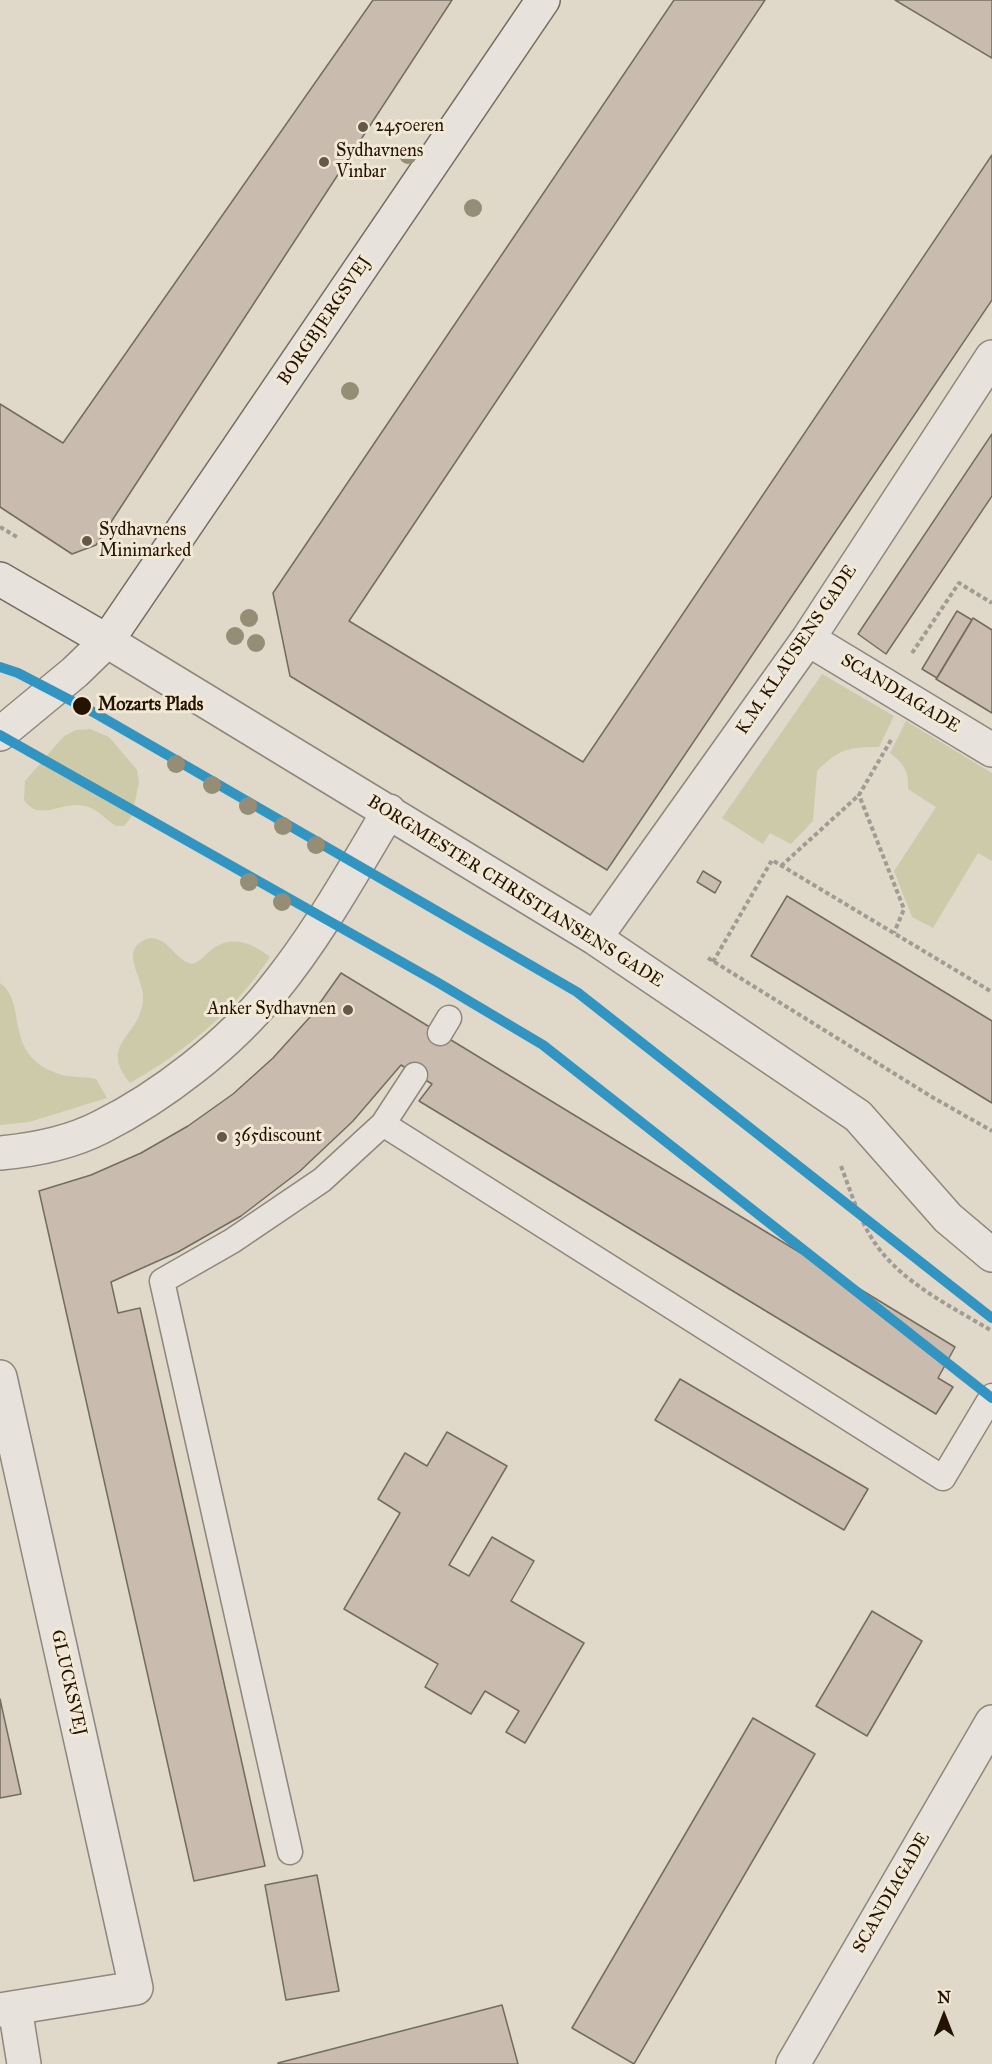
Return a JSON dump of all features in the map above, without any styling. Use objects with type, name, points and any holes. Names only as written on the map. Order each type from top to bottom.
[{"type":"street","name":"BORGBJERGSVEJ","points":[[107,641],[543,0]]},
{"type":"street","name":"K.M. KLAUSENS GADE","points":[[595,938],[808,639],[992,357]]},
{"type":"street","name":"BORGMESTER CHRISTIANSENS GADE","points":[[0,579],[389,811],[595,938],[858,1116],[948,1218],[992,1255]]},
{"type":"street","name":"SCANDIAGADE","points":[[808,639],[992,750]]},
{"type":"street","points":[[0,734],[75,672],[107,641]]},
{"type":"street","points":[[0,1153],[46,1147],[101,1128],[166,1088],[224,1040],[271,993],[320,927],[389,811]]},
{"type":"street","name":"GLUCKSVEJ","points":[[0,1377],[136,1988],[7,2009]]},
{"type":"street","name":"SCANDIAGADE","points":[[793,2064],[992,1722]]},
{"type":"street","points":[[7,2009],[24,2064]]},
{"type":"lane","points":[[290,1852],[162,1281],[232,1240],[322,1180],[383,1125],[415,1075]]},
{"type":"lane","points":[[383,1125],[943,1478],[992,1396]]},
{"type":"path","points":[[781,866],[859,795],[901,695],[959,583],[992,603]]},
{"type":"path","points":[[859,795],[904,909],[894,933]]},
{"type":"path","points":[[713,962],[772,860],[992,992]]},
{"type":"path","points":[[705,956],[932,1097],[992,1131]]},
{"type":"path","points":[[839,1160],[857,1210],[880,1250],[909,1280],[992,1331]]},
{"type":"shaded area","points":[[822,674],[894,716],[879,747],[845,751],[832,758],[817,771],[813,821],[791,844],[770,833],[763,844],[722,818]]},
{"type":"shaded area","points":[[906,721],[992,773],[992,861],[978,853],[933,928],[912,917],[894,871],[936,807],[908,789],[905,768],[890,753]]},
{"type":"shaded area","points":[[90,729],[109,737],[137,770],[139,782],[132,816],[124,826],[116,826],[90,807],[77,805],[37,810],[30,807],[24,800],[25,781],[64,736],[76,730]]},
{"type":"shaded area","points":[[150,938],[167,945],[186,962],[192,964],[219,945],[234,941],[249,944],[270,957],[241,995],[208,1028],[170,1058],[130,1083],[121,1070],[118,1059],[119,1049],[140,1014],[143,1001],[143,992],[134,965],[135,949],[140,943]]},
{"type":"shaded area","points":[[0,983],[8,992],[13,1003],[22,1042],[29,1055],[41,1065],[59,1074],[96,1079],[107,1098],[29,1122],[0,1125]]},
{"type":"building","points":[[373,0],[452,0],[96,545],[72,554],[0,507],[0,404],[63,443]]},
{"type":"building","points":[[674,0],[765,0],[349,621],[583,762],[992,155],[992,300],[607,870],[290,676],[273,593]]},
{"type":"building","points":[[895,0],[992,0],[992,58]]},
{"type":"building","points":[[992,434],[992,496],[886,654],[858,634]]},
{"type":"building","points":[[957,611],[972,620],[937,678],[922,669]]},
{"type":"building","points":[[973,618],[992,630],[992,713],[936,679]]},
{"type":"building","points":[[703,871],[721,882],[715,893],[697,882]]},
{"type":"building","points":[[787,896],[992,1021],[992,1103],[751,956]]},
{"type":"building","points":[[341,973],[955,1347],[938,1378],[953,1387],[936,1414],[419,1101],[432,1084],[401,1065],[353,1121],[300,1171],[241,1216],[178,1252],[111,1282],[118,1313],[140,1308],[265,1866],[194,1881],[39,1191],[91,1175],[141,1153],[188,1126],[233,1094],[273,1058],[310,1017]]},
{"type":"building","points":[[680,1379],[868,1489],[844,1530],[655,1420]]},
{"type":"building","points":[[447,1432],[507,1466],[449,1565],[469,1576],[492,1537],[534,1561],[511,1601],[584,1643],[525,1743],[506,1732],[519,1711],[485,1691],[471,1714],[425,1687],[438,1664],[344,1609],[400,1513],[378,1499],[405,1453],[427,1466]]},
{"type":"building","points":[[872,1611],[922,1641],[867,1736],[816,1706]]},
{"type":"building","points":[[0,1699],[21,1794],[0,1798]]},
{"type":"building","points":[[753,1718],[815,1754],[634,2064],[572,2028]]},
{"type":"building","points":[[317,1875],[339,1991],[286,2000],[265,1885]]},
{"type":"building","points":[[502,2005],[518,2064],[278,2064],[278,2063]]},
{"type":"transit line","points":[[0,667],[18,673],[93,712],[577,992],[992,1318]]},
{"type":"transit line","points":[[0,735],[437,982],[543,1045],[992,1398]]},
{"type":"place","name":"2450eren","points":[[363,127]]},
{"type":"place","name":"Sydhavnens Vinbar","points":[[324,162]]},
{"type":"place","name":"Sydhavnens Minimarked","points":[[87,541]]},
{"type":"place","name":"Mozarts Plads","points":[[82,706]]},
{"type":"place","name":"Anker Sydhavnen","points":[[348,1010]]},
{"type":"place","name":"365discount","points":[[222,1137]]}]
